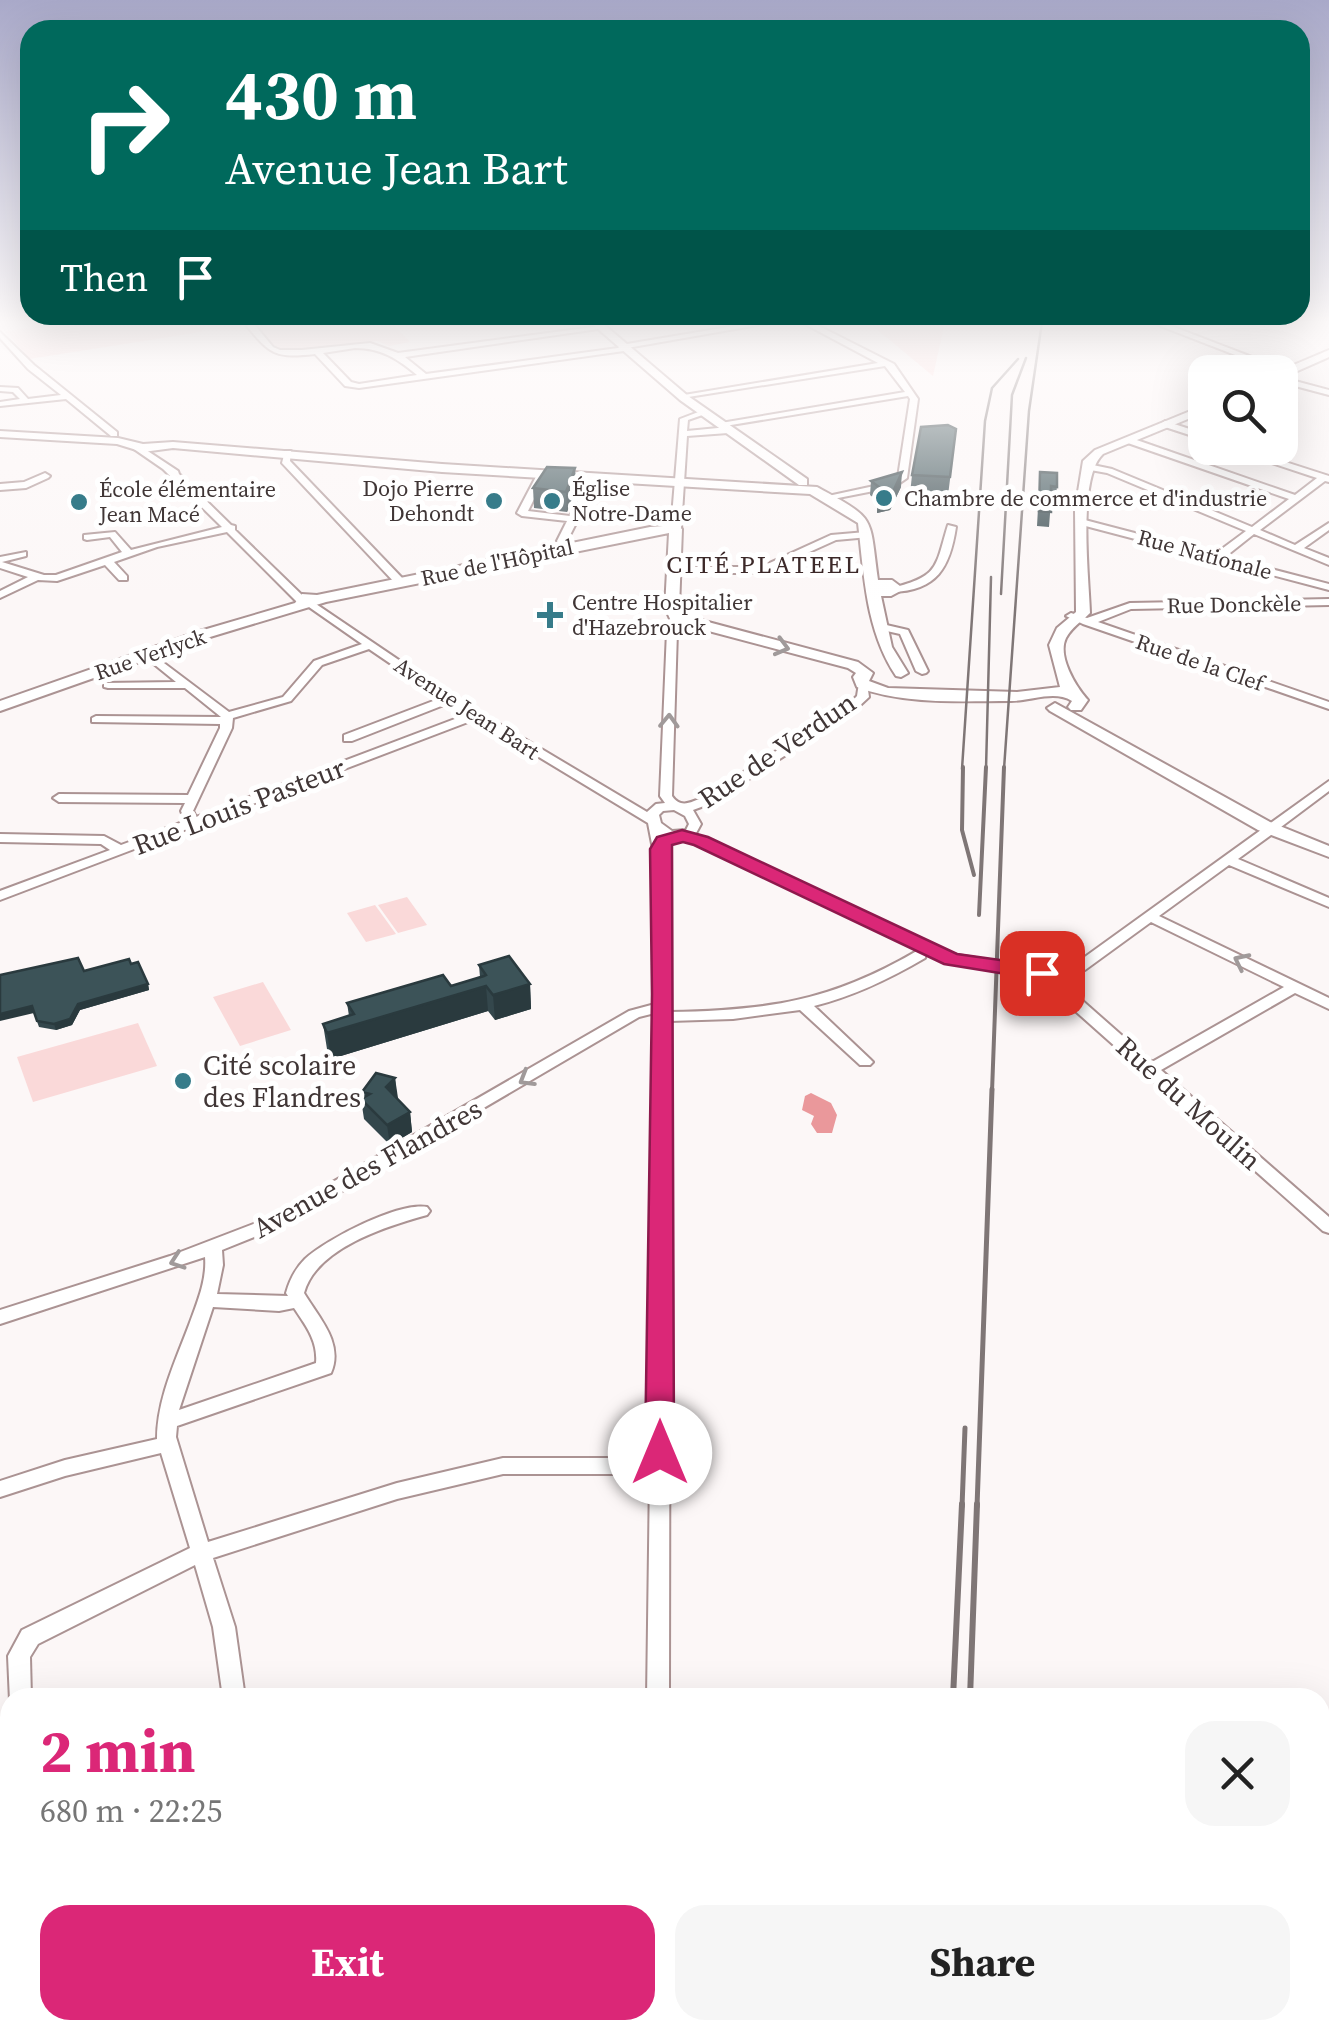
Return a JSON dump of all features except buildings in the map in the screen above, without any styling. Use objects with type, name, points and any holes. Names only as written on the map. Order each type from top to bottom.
[{"type":"main road","points":[[710,417],[804,486],[857,514],[864,522],[883,590],[885,647],[884,660],[869,676]]},
{"type":"main road","points":[[1097,729],[1074,700],[1056,645],[1062,631],[1080,615],[1081,522],[1088,468],[1094,455],[1182,417]]},
{"type":"main road","points":[[96,433],[147,447],[186,446],[408,465],[804,486],[833,496],[869,520],[876,576],[883,590]]},
{"type":"main road","points":[[0,434],[72,438],[114,434],[147,447]]},
{"type":"main road","points":[[676,528],[672,613],[675,626],[696,624],[850,664],[869,676],[876,692],[908,679],[956,692],[1074,700]]},
{"type":"main road","name":"Rue de l'Hôpital","points":[[306,599],[676,528]]},
{"type":"main road","name":"Rue Verlyck","points":[[0,706],[306,599]]},
{"type":"main road","points":[[1049,700],[1059,680],[1050,640],[1080,615]]},
{"type":"main road","points":[[885,647],[908,679]]},
{"type":"main road","points":[[1049,700],[1273,826],[1329,850]]},
{"type":"street","points":[[83,417],[96,433]]},
{"type":"street","points":[[676,528],[684,418],[687,417]]},
{"type":"street","points":[[683,434],[777,417]]},
{"type":"street","points":[[833,496],[891,485],[902,478],[911,417]]},
{"type":"street","points":[[1165,424],[1188,432]]},
{"type":"street","points":[[1128,440],[1295,498]]},
{"type":"street","name":"Avenue Jean Bart","points":[[147,447],[306,599],[451,698],[626,805],[656,818],[678,836]]},
{"type":"street","points":[[286,454],[284,460],[400,582]]},
{"type":"street","points":[[1287,465],[1326,478]]},
{"type":"street","points":[[1088,468],[1109,471],[1329,562]]},
{"type":"street","points":[[542,473],[522,514],[574,519]]},
{"type":"street","points":[[0,487],[26,484],[45,476]]},
{"type":"street","points":[[566,548],[562,541],[595,476]]},
{"type":"street","points":[[1218,558],[1326,478]]},
{"type":"street","name":"Rue Nationale","points":[[1081,522],[1329,588]]},
{"type":"street","points":[[1297,548],[1329,526]]},
{"type":"street","points":[[883,590],[928,580],[946,560],[951,527]]},
{"type":"street","points":[[0,563],[57,578],[190,537],[233,530]]},
{"type":"street","points":[[88,538],[112,534],[129,554]]},
{"type":"street","points":[[738,582],[834,537],[866,534]]},
{"type":"street","points":[[0,563],[22,554]]},
{"type":"street","points":[[108,562],[123,578]]},
{"type":"street","points":[[674,570],[763,570]]},
{"type":"street","points":[[0,595],[38,576]]},
{"type":"street","name":"Rue Donckèle","points":[[1080,615],[1138,606],[1329,602]]},
{"type":"street","name":"Rue de la Clef","points":[[1080,615],[1329,706]]},
{"type":"street","points":[[675,626],[666,796],[693,817],[694,826],[706,843]]},
{"type":"street","points":[[882,627],[904,632],[908,679]]},
{"type":"street","points":[[96,720],[227,719],[287,698],[318,663],[370,645]]},
{"type":"street","points":[[148,654],[227,719]]},
{"type":"street","name":"Rue de Verdun","points":[[656,818],[713,797],[854,705],[864,696],[869,676]]},
{"type":"street","points":[[108,685],[189,685]]},
{"type":"street","points":[[348,738],[451,698]]},
{"type":"street","name":"Rue Louis Pasteur","points":[[2,893],[477,714]]},
{"type":"street","points":[[192,824],[186,814],[227,719]]},
{"type":"street","points":[[678,836],[706,843],[951,960],[1034,970],[1050,979],[1076,970],[1329,784]]},
{"type":"street","points":[[59,798],[193,799]]},
{"type":"street","points":[[656,818],[663,1012],[658,1688]]},
{"type":"street","points":[[660,849],[694,826]]},
{"type":"street","points":[[0,838],[104,840],[121,851]]},
{"type":"street","points":[[1227,858],[1329,903]]},
{"type":"street","points":[[1149,916],[1329,1004]]},
{"type":"street","points":[[663,1012],[742,1016],[804,1006],[881,978],[920,954]]},
{"type":"street","name":"Rue du Moulin","points":[[1050,979],[1329,1227]]},
{"type":"street","points":[[1150,1069],[1294,987]]},
{"type":"street","points":[[804,1006],[865,1062]]},
{"type":"street","name":"Avenue des Flandres","points":[[0,1317],[213,1248],[300,1210],[639,1012],[663,1012]]},
{"type":"street","points":[[166,1422],[324,1368],[328,1357],[311,1313],[298,1301],[295,1283],[312,1262],[383,1221],[421,1212]]},
{"type":"street","points":[[213,1248],[216,1267],[166,1422],[174,1467],[224,1627],[233,1688]]},
{"type":"street","points":[[205,1300],[278,1304],[298,1301]]},
{"type":"street","points":[[0,1489],[65,1468],[168,1444]]},
{"type":"street","points":[[20,1688],[19,1656],[30,1637],[201,1553],[317,1514],[494,1468],[660,1466]]},
{"type":"shaded area","points":[[407,897],[427,925],[398,933],[378,905]]},
{"type":"shaded area","points":[[375,905],[396,934],[366,942],[347,913]]},
{"type":"shaded area","points":[[263,982],[291,1030],[240,1046],[213,997]]},
{"type":"shaded area","points":[[138,1023],[157,1066],[33,1102],[17,1057]]},
{"type":"shaded area","points":[[811,1093],[831,1103],[837,1115],[832,1133],[817,1133],[811,1124],[814,1116],[802,1110],[805,1096]]},
{"type":"railway","points":[[962,769],[986,417]]},
{"type":"railway","points":[[1001,594],[1011,417]]},
{"type":"railway","points":[[1004,769],[1029,417]]},
{"type":"railway","points":[[986,769],[991,577]]},
{"type":"railway","points":[[963,767],[962,830],[974,875]]},
{"type":"railway","points":[[979,915],[986,767]]},
{"type":"railway","points":[[992,1092],[1004,767]]},
{"type":"railway","points":[[977,1507],[992,1089]]},
{"type":"railway","points":[[962,1507],[965,1428]]},
{"type":"railway","points":[[953,1688],[962,1504]]},
{"type":"railway","points":[[970,1688],[977,1504]]},
{"type":"place","name":"Chambre de commerce et d'industrie","points":[[884,498]]},
{"type":"place","name":"Dojo Pierre Dehondt","points":[[494,501]]},
{"type":"place","name":"Église Notre-Dame","points":[[552,501]]},
{"type":"place","name":"École élémentaire Jean Macé","points":[[79,502]]},
{"type":"place","name":"Centre Hospitalier d'Hazebrouck","points":[[550,615]]},
{"type":"place","name":"Cité scolaire des Flandres","points":[[183,1081]]},
{"type":"district","name":"CITÉ PLATEEL","points":[[764,564]]},
{"type":"route","points":[[660,1453],[664,994],[660,849],[664,842],[674,836],[701,841],[951,960],[1042,973]]}]
